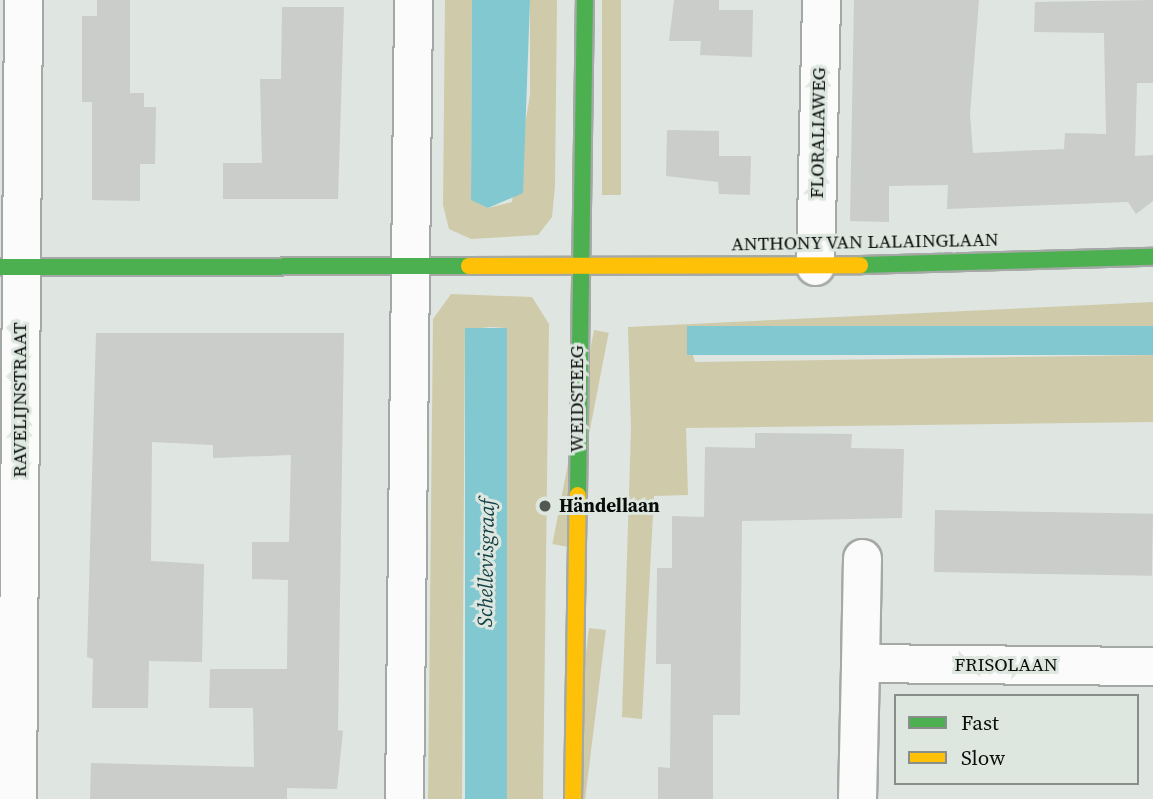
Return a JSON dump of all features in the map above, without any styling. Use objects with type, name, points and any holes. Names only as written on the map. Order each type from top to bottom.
[{"type":"street","name":"RAVELIJNSTRAAT","points":[[17,799],[10,267],[23,0]]},
{"type":"street","points":[[404,799],[414,267],[413,0]]},
{"type":"street","name":"WEIDSTEEG","points":[[573,799],[578,266],[584,0]]},
{"type":"street","name":"FLORALIAWEG","points":[[815,266],[821,0]]},
{"type":"street","name":"ANTHONY VAN LALAINGLAAN","points":[[578,266],[815,266],[1153,257]]},
{"type":"street","points":[[10,267],[578,266]]},
{"type":"street","points":[[857,799],[862,558]]},
{"type":"street","name":"FRISOLAAN","points":[[860,663],[1153,666]]},
{"type":"shaded area","points":[[445,0],[472,0],[471,199],[488,208],[512,202],[530,95],[530,0],[557,0],[555,186],[552,217],[538,235],[471,239],[449,229],[443,205]]},
{"type":"shaded area","points":[[602,0],[621,0],[621,195],[602,195]]},
{"type":"shaded area","points":[[451,294],[532,297],[549,324],[543,799],[504,799],[507,328],[490,327],[465,330],[462,799],[428,799],[433,319]]},
{"type":"shaded area","points":[[1153,302],[1153,326],[687,336],[695,362],[1153,355],[1153,422],[686,428],[688,495],[654,496],[642,719],[622,717],[631,429],[628,327]]},
{"type":"shaded area","points":[[594,330],[609,333],[567,547],[552,544]]},
{"type":"shaded area","points":[[589,628],[606,630],[585,799],[568,798]]},
{"type":"water","points":[[472,0],[530,0],[523,193],[488,208],[471,200]]},
{"type":"water","points":[[687,326],[1153,326],[1153,355],[687,355]]},
{"type":"water","name":"Schellevisgraaf","points":[[465,328],[507,328],[507,799],[465,799]]},
{"type":"building","points":[[97,0],[130,0],[130,93],[144,93],[144,107],[156,107],[155,164],[140,164],[140,201],[92,200],[92,102],[82,102],[82,16],[97,16]]},
{"type":"building","points":[[674,0],[719,0],[719,10],[753,10],[752,57],[700,55],[701,41],[669,41]]},
{"type":"building","points":[[854,0],[979,0],[970,114],[973,153],[1064,149],[1065,133],[1106,134],[1104,33],[1034,32],[1035,2],[1153,0],[1153,83],[1137,83],[1135,156],[1153,155],[1153,201],[1136,214],[1128,202],[947,209],[948,185],[889,186],[889,222],[850,221]]},
{"type":"building","points":[[282,7],[344,7],[338,199],[223,199],[223,163],[262,163],[260,79],[281,79]]},
{"type":"building","points":[[667,130],[719,131],[719,156],[751,156],[750,195],[719,194],[718,182],[666,176]]},
{"type":"building","points":[[96,333],[344,333],[338,730],[343,731],[337,789],[287,788],[287,799],[90,799],[91,763],[254,767],[253,708],[209,708],[210,669],[287,669],[288,580],[252,579],[252,542],[289,542],[291,455],[213,458],[213,445],[152,442],[151,561],[204,564],[202,662],[149,661],[148,708],[92,708],[93,659],[87,657]]},
{"type":"building","points":[[755,433],[852,434],[851,448],[904,449],[902,518],[742,521],[740,715],[713,715],[713,799],[658,799],[658,767],[670,768],[671,664],[656,664],[657,568],[672,568],[672,516],[704,517],[705,447],[755,448]]},
{"type":"building","points":[[935,510],[1153,514],[1152,576],[934,572]]},
{"type":"traffic: fast","points":[[578,495],[585,0]]},
{"type":"traffic: fast","points":[[860,265],[1153,257]]},
{"type":"traffic: fast","points":[[0,267],[469,266]]},
{"type":"traffic: slow","points":[[469,266],[860,265]]},
{"type":"traffic: slow","points":[[573,799],[578,495]]},
{"type":"place","name":"Händellaan","points":[[545,506]]}]
